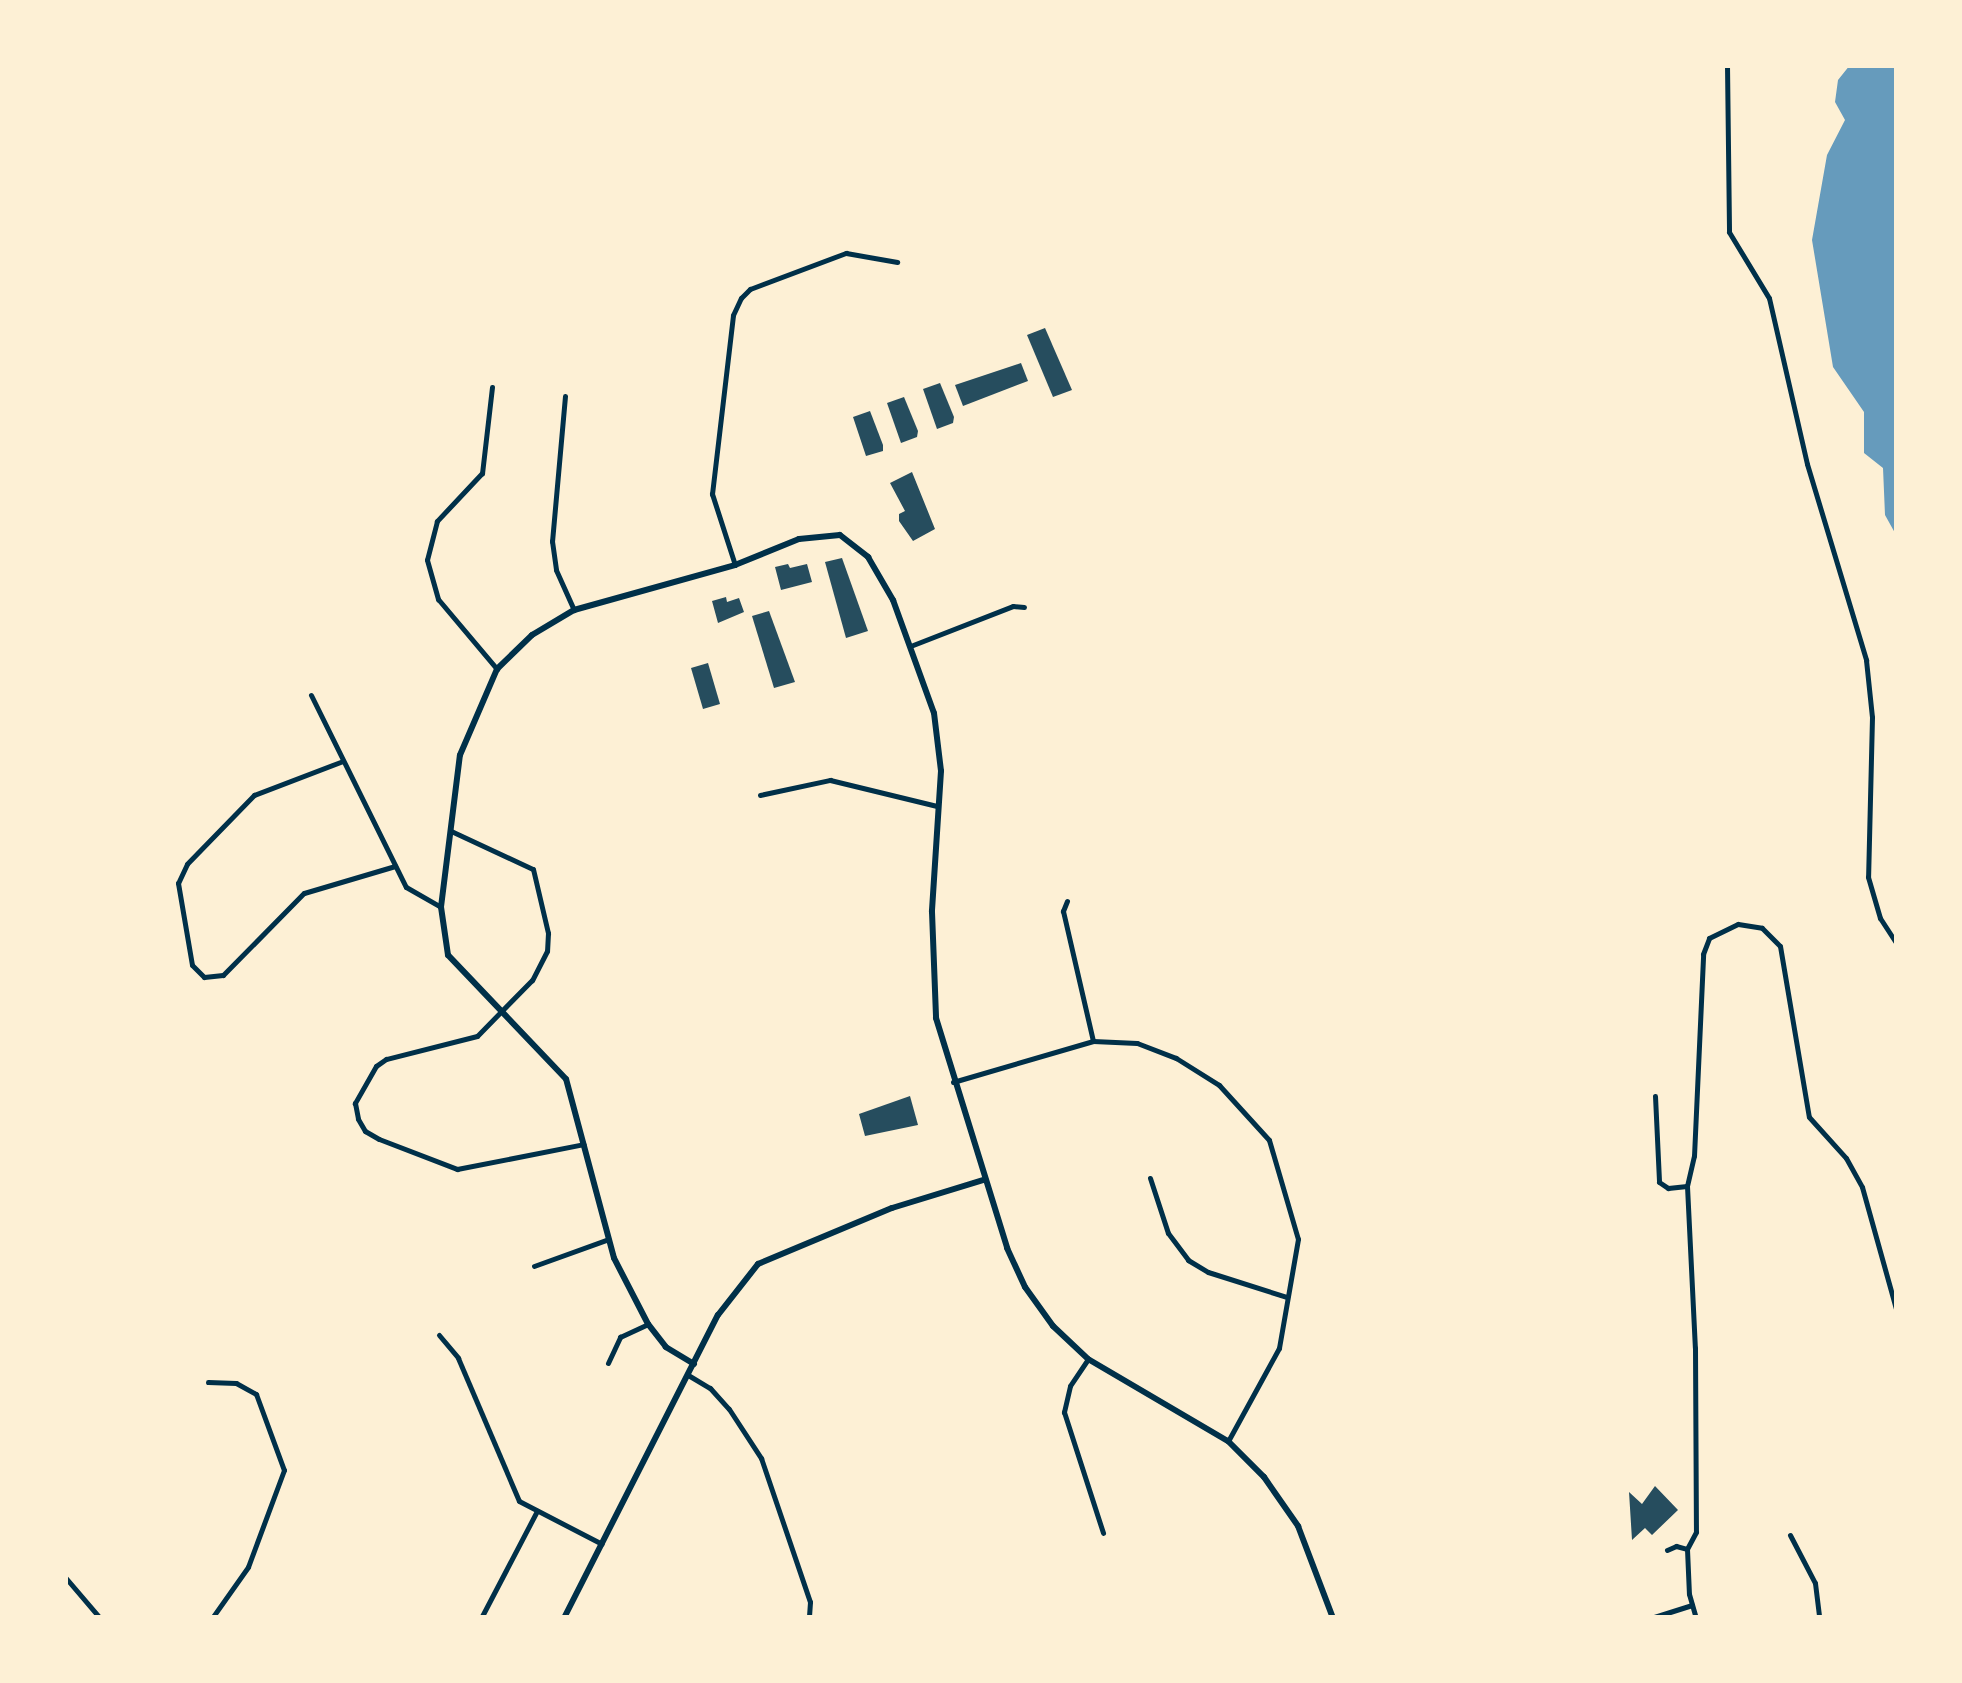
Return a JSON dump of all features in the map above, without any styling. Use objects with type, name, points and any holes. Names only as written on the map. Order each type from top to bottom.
[{"type":"street","points":[[1727,65],[1729,232],[1769,298],[1807,464],[1866,660],[1872,717],[1868,877],[1880,918],[1897,944]]},
{"type":"street","points":[[735,565],[712,494],[731,332],[741,298],[750,289],[846,253],[896,262]]},
{"type":"street","points":[[492,387],[482,472],[437,521],[427,560],[438,599],[497,669]]},
{"type":"street","points":[[566,396],[552,541],[556,570],[574,610]]},
{"type":"street","points":[[694,1364],[666,1346],[648,1324],[606,1240],[566,1078],[448,955],[441,908],[460,755],[497,669],[532,635],[574,610],[735,565],[799,540],[840,535],[868,557],[912,645],[940,738],[932,979],[953,1082],[984,1180],[1025,1286],[1053,1326],[1088,1358],[1228,1441],[1281,1496],[1316,1567],[1333,1618]]},
{"type":"street","points":[[912,645],[1013,606],[1024,606]]},
{"type":"street","points":[[311,695],[395,866],[413,894],[441,908]]},
{"type":"street","points":[[343,761],[276,783],[254,795],[187,864],[178,883],[192,964],[204,977],[223,976],[304,893],[395,866]]},
{"type":"street","points":[[760,795],[830,780],[938,806]]},
{"type":"street","points":[[451,831],[519,860],[537,878],[547,951],[532,980],[477,1036],[376,1066],[354,1104],[365,1131],[443,1165],[469,1170],[584,1144]]},
{"type":"street","points":[[1067,902],[1063,911],[1093,1041]]},
{"type":"street","points":[[1696,1618],[1687,1549],[1696,1532],[1696,1513],[1695,1348],[1686,1186],[1694,1156],[1703,954],[1709,938],[1738,924],[1762,928],[1780,946],[1809,1117],[1846,1158],[1862,1187],[1897,1312]]},
{"type":"street","points":[[953,1082],[1093,1041],[1136,1044],[1176,1058],[1219,1085],[1269,1140],[1298,1239],[1279,1348],[1228,1441]]},
{"type":"street","points":[[1656,1096],[1658,1182],[1668,1188],[1686,1186]]},
{"type":"street","points":[[1150,1178],[1168,1233],[1188,1260],[1208,1272],[1287,1296]]},
{"type":"street","points":[[564,1618],[694,1364],[736,1288],[758,1264],[892,1208],[984,1180]]},
{"type":"street","points":[[534,1266],[606,1240]]},
{"type":"street","points":[[608,1363],[620,1338],[648,1324]]},
{"type":"street","points":[[439,1335],[458,1358],[511,1489],[537,1512],[602,1544]]},
{"type":"street","points":[[1088,1358],[1070,1386],[1064,1412],[1103,1533]]},
{"type":"street","points":[[688,1375],[710,1388],[729,1409],[761,1458],[810,1602],[809,1618]]},
{"type":"street","points":[[208,1382],[236,1383],[256,1394],[284,1470],[248,1567],[212,1618]]},
{"type":"street","points":[[481,1618],[537,1512]]},
{"type":"street","points":[[1790,1535],[1807,1560],[1815,1583],[1819,1618]]},
{"type":"street","points":[[1667,1550],[1676,1546],[1687,1549]]},
{"type":"street","points":[[66,1580],[100,1618]]},
{"type":"street","points":[[1651,1618],[1692,1605]]},
{"type":"water","points":[[1850,65],[1897,65],[1897,565],[1895,533],[1885,515],[1883,468],[1864,453],[1864,412],[1833,367],[1812,240],[1827,155],[1845,120],[1835,102],[1838,80]]},
{"type":"building","points":[[1045,328],[1072,390],[1053,397],[1027,335]]},
{"type":"building","points":[[1021,363],[1028,381],[963,406],[955,385]]},
{"type":"building","points":[[940,383],[954,417],[953,423],[937,429],[923,389]]},
{"type":"building","points":[[904,397],[918,431],[917,437],[901,443],[887,403]]},
{"type":"building","points":[[870,411],[883,451],[866,456],[853,417]]},
{"type":"building","points":[[912,472],[935,529],[913,541],[899,521],[899,514],[905,511],[890,483]]},
{"type":"building","points":[[842,558],[868,631],[846,638],[825,562]]},
{"type":"building","points":[[788,564],[790,568],[807,564],[812,582],[781,590],[775,567]]},
{"type":"building","points":[[726,597],[727,602],[739,598],[744,612],[718,623],[712,601]]},
{"type":"building","points":[[769,611],[795,682],[774,688],[752,616]]},
{"type":"building","points":[[708,663],[720,704],[703,709],[691,668]]},
{"type":"building","points":[[910,1096],[918,1125],[865,1136],[859,1114]]},
{"type":"building","points":[[1655,1486],[1678,1510],[1652,1535],[1645,1528],[1632,1540],[1629,1492],[1642,1504]]}]
